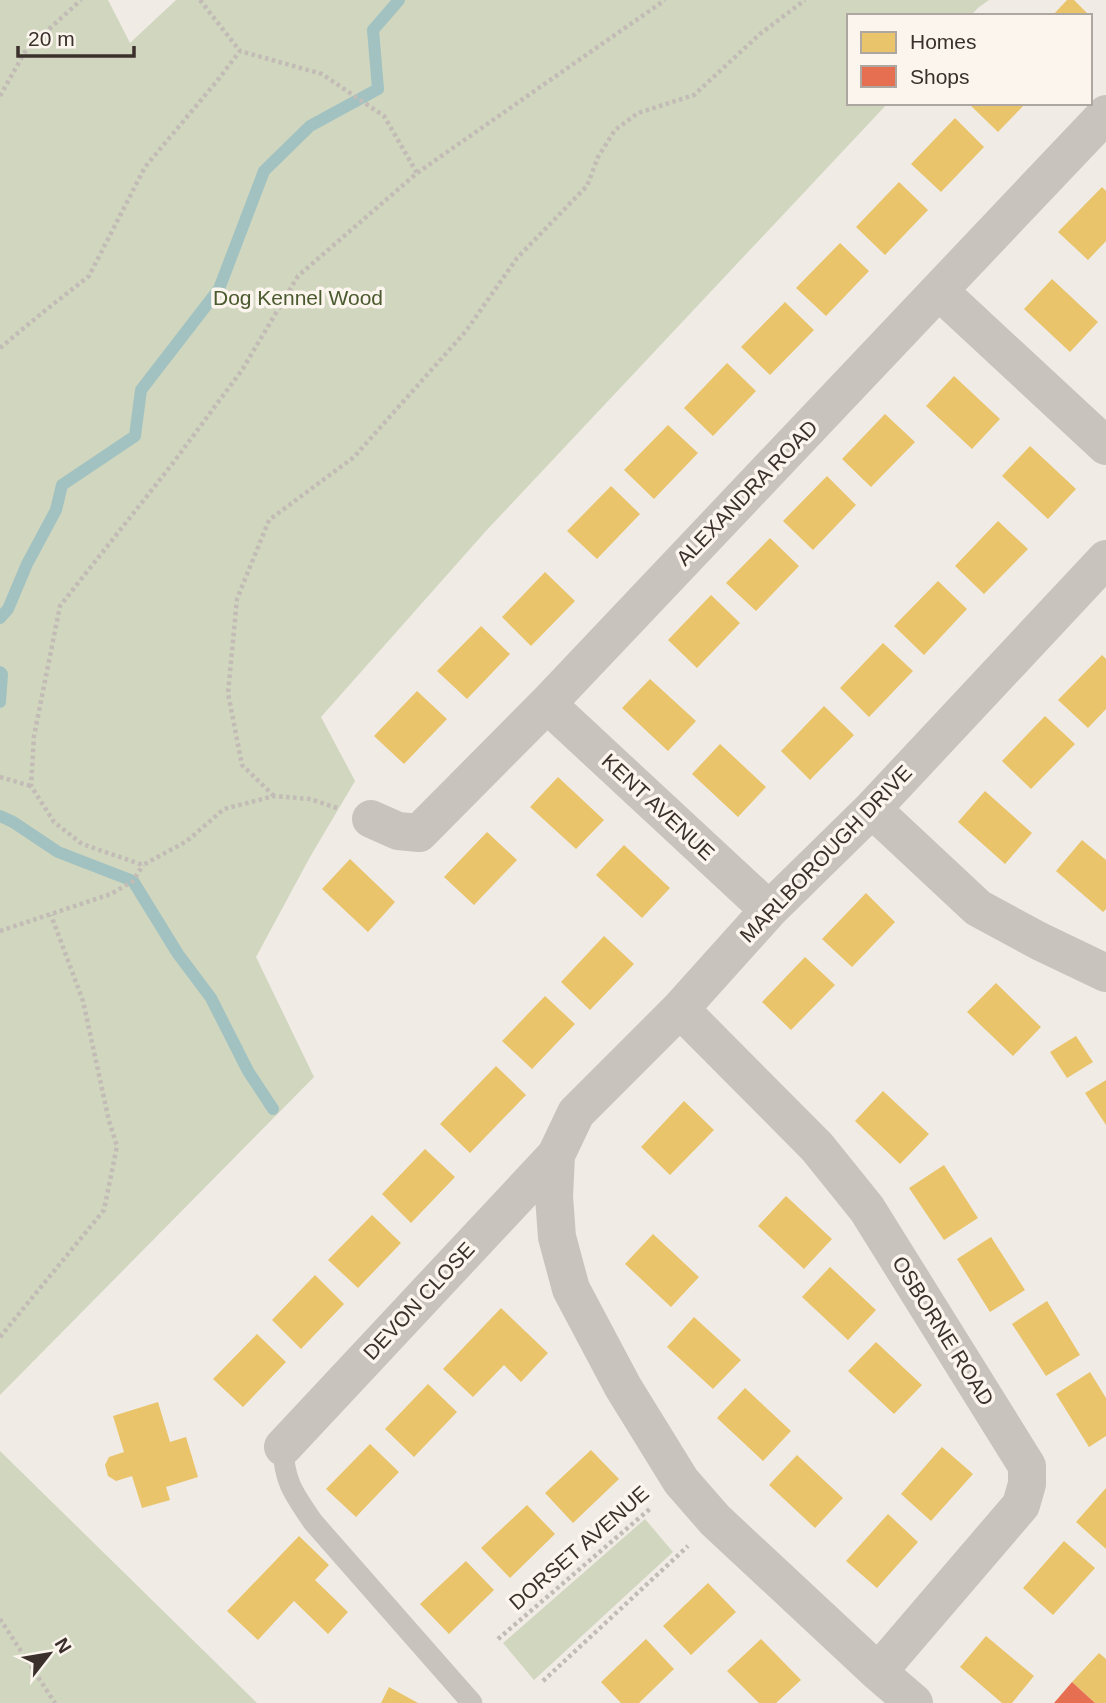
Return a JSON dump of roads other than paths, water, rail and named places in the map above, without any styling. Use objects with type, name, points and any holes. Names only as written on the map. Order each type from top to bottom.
[{"type":"street","name":"ALEXANDRA ROAD","points":[[371,819],[398,831],[419,833],[547,704],[1106,114]]},
{"type":"street","points":[[939,291],[1106,446]]},
{"type":"street","name":"MARLBOROUGH DRIVE","points":[[555,1155],[576,1114],[680,1009],[769,910],[872,809],[1106,559]]},
{"type":"street","name":"KENT AVENUE","points":[[547,704],[769,910]]},
{"type":"street","points":[[872,809],[978,908],[1106,973]]},
{"type":"street","name":"OSBORNE ROAD","points":[[680,1009],[817,1147],[867,1209],[1027,1466],[1027,1484],[1021,1505],[878,1672]]},
{"type":"street","points":[[555,1155],[557,1237],[571,1289],[623,1387],[681,1481],[715,1520],[914,1703]]},
{"type":"street","name":"DEVON CLOSE","points":[[283,1447],[555,1155]]},
{"type":"lane","points":[[283,1447],[284,1467],[292,1492],[313,1522],[472,1703]]},
{"type":"waterway","points":[[0,618],[8,609],[27,564],[56,510],[62,485],[135,436],[141,390],[219,289],[264,171],[310,126],[378,89],[373,30],[399,0]]},
{"type":"waterway","points":[[0,672],[0,702]]},
{"type":"waterway","points":[[0,816],[58,852],[133,881],[178,954],[211,998],[248,1071],[273,1109]]},
{"type":"park label","name":"Dog Kennel Wood","points":[[298,298]]}]
